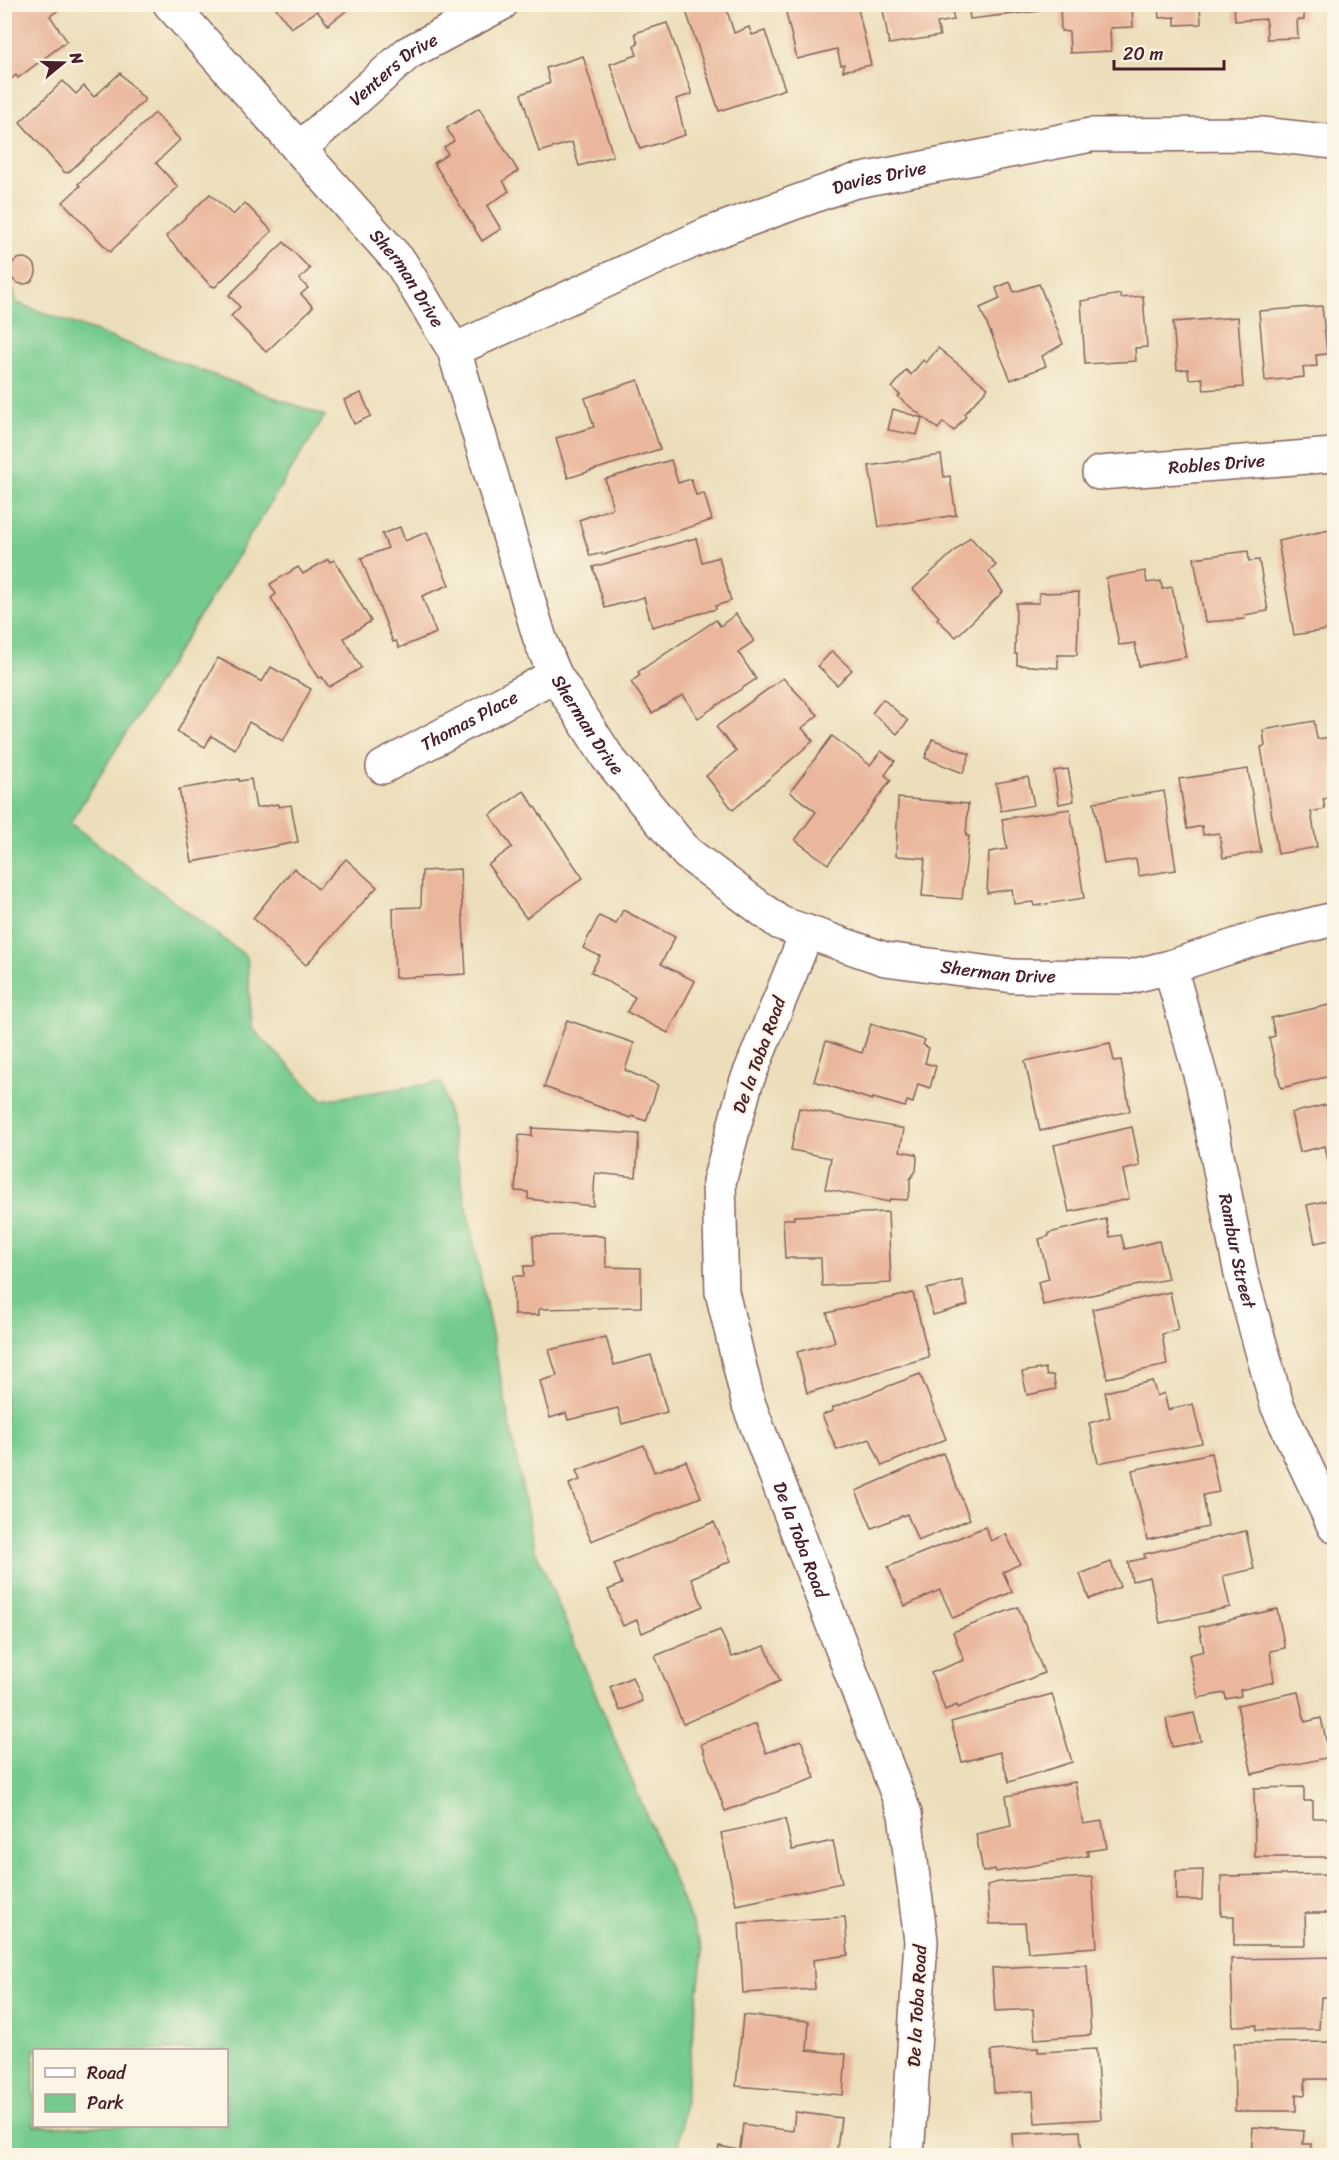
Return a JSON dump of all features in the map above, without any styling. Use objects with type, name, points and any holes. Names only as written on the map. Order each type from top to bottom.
[{"type":"street","name":"Sherman Drive","points":[[170,4],[401,263],[454,350],[540,639],[555,675],[608,758],[687,853],[780,922],[885,959],[1013,976],[1129,977],[1170,967],[1261,937],[1335,919]]},
{"type":"street","name":"Venters Drive","points":[[299,149],[408,52],[501,4]]},
{"type":"street","name":"Davies Drive","points":[[454,350],[708,234],[852,182],[1091,135],[1261,134],[1335,141]]},
{"type":"street","name":"Robles Drive","points":[[1099,473],[1335,455]]},
{"type":"street","name":"Thomas Place","points":[[382,767],[555,675]]},
{"type":"street","name":"De la Toba Road","points":[[807,932],[746,1083],[719,1182],[722,1292],[749,1405],[904,1814],[921,1941],[907,2156]]},
{"type":"street","name":"Rambur Street","points":[[1170,967],[1203,1085],[1242,1279],[1276,1405],[1335,1526]]},
{"type":"green space","points":[[5,265],[17,303],[325,416],[70,823],[247,957],[252,1028],[322,1100],[442,1082],[534,1547],[703,1950],[678,2155],[5,2155]]},
{"type":"building","points":[[5,4],[62,4],[64,6],[50,16],[67,41],[18,78],[16,75],[5,84]]},
{"type":"building","points":[[273,4],[355,4],[328,25],[317,11],[291,28]]},
{"type":"building","points":[[705,4],[725,4],[734,33],[749,27],[752,35],[765,31],[785,89],[719,111],[686,11]]},
{"type":"building","points":[[784,4],[857,4],[871,65],[843,71],[844,64],[841,65],[837,49],[797,59]]},
{"type":"building","points":[[882,4],[951,4],[954,20],[937,23],[940,36],[889,44]]},
{"type":"building","points":[[968,4],[1039,4],[1039,11],[970,19]]},
{"type":"building","points":[[1060,4],[1132,4],[1133,27],[1110,28],[1111,51],[1070,53],[1069,32],[1061,31]]},
{"type":"building","points":[[1158,4],[1200,4],[1201,24],[1175,25],[1175,17],[1159,18]]},
{"type":"building","points":[[1234,4],[1304,4],[1304,20],[1297,20],[1298,38],[1267,39],[1266,19],[1235,21]]},
{"type":"building","points":[[667,23],[692,94],[676,99],[685,135],[640,149],[610,64],[637,55],[634,46],[638,44],[635,33]]},
{"type":"building","points":[[583,56],[613,156],[579,166],[572,142],[539,152],[521,94],[550,83],[546,68]]},
{"type":"building","points":[[120,73],[145,100],[68,173],[64,172],[20,122],[63,81],[76,94],[84,86],[94,97]]},
{"type":"building","points":[[479,108],[518,171],[503,181],[509,191],[487,206],[501,229],[482,241],[434,163],[448,154],[444,147],[454,141],[447,128]]},
{"type":"building","points":[[155,113],[180,140],[156,163],[178,187],[110,252],[63,202],[80,186],[78,184]]},
{"type":"building","points":[[210,194],[233,215],[245,203],[272,231],[215,287],[210,285],[166,236]]},
{"type":"building","points":[[284,242],[310,269],[299,279],[308,288],[301,294],[313,307],[266,352],[231,316],[240,307],[229,295]]},
{"type":"building","points":[[23,258],[32,262],[36,271],[32,280],[23,284],[14,280],[10,271],[14,262]]},
{"type":"building","points":[[1010,282],[1014,292],[1039,284],[1063,344],[1042,356],[1046,366],[1011,380],[980,308],[1000,299],[996,288]]},
{"type":"building","points":[[1120,294],[1121,298],[1143,296],[1147,347],[1135,348],[1136,361],[1085,364],[1081,301]]},
{"type":"building","points":[[1322,306],[1327,354],[1316,355],[1317,366],[1303,367],[1304,377],[1265,381],[1259,311]]},
{"type":"building","points":[[1238,317],[1243,387],[1204,390],[1202,378],[1189,379],[1188,369],[1177,370],[1173,322]]},
{"type":"building","points":[[938,348],[988,388],[964,414],[966,416],[954,431],[943,422],[938,429],[898,397],[900,395],[892,388],[906,370],[911,375],[923,360],[926,363]]},
{"type":"building","points":[[638,380],[660,449],[568,478],[556,438],[594,427],[585,398]]},
{"type":"building","points":[[361,393],[371,416],[354,424],[344,400]]},
{"type":"building","points":[[893,409],[922,418],[917,435],[888,430]]},
{"type":"building","points":[[941,455],[944,477],[950,476],[956,515],[879,527],[869,466]]},
{"type":"building","points":[[671,460],[678,483],[691,479],[696,495],[704,493],[712,520],[603,555],[602,553],[590,556],[579,520],[613,508],[605,479]]},
{"type":"building","points":[[400,527],[405,541],[427,532],[449,585],[422,596],[436,633],[399,648],[396,641],[393,642],[361,558],[388,548],[382,534]]},
{"type":"building","points":[[1334,529],[1334,629],[1294,635],[1278,541]]},
{"type":"building","points":[[970,537],[996,565],[989,572],[1003,592],[956,637],[937,619],[939,617],[913,589]]},
{"type":"building","points":[[696,538],[702,562],[719,557],[731,601],[715,606],[716,609],[652,627],[644,597],[605,608],[593,567]]},
{"type":"building","points":[[1248,551],[1249,561],[1259,560],[1268,611],[1244,615],[1245,619],[1205,622],[1194,558]]},
{"type":"building","points":[[328,559],[330,562],[334,560],[371,621],[344,638],[361,668],[329,687],[322,677],[319,678],[271,598],[276,594],[270,584],[298,567],[303,574]]},
{"type":"building","points":[[1145,571],[1147,583],[1161,581],[1162,589],[1172,587],[1186,657],[1139,666],[1135,643],[1119,645],[1106,578]]},
{"type":"building","points":[[1079,592],[1077,655],[1058,655],[1058,668],[1017,665],[1017,654],[1015,654],[1016,603],[1039,603],[1039,593]]},
{"type":"building","points":[[736,614],[754,641],[738,652],[756,679],[698,718],[683,695],[652,713],[631,682],[640,675],[638,672],[716,620],[720,626]]},
{"type":"building","points":[[832,651],[852,670],[837,685],[818,666]]},
{"type":"building","points":[[218,658],[262,682],[271,667],[311,689],[283,741],[249,722],[235,749],[211,736],[205,747],[177,732]]},
{"type":"building","points":[[783,678],[818,715],[802,728],[813,741],[733,810],[706,776],[736,751],[716,727]]},
{"type":"building","points":[[883,699],[908,721],[897,734],[872,713]]},
{"type":"building","points":[[1314,721],[1317,739],[1331,737],[1334,797],[1323,799],[1325,809],[1311,812],[1317,847],[1278,854],[1261,747],[1265,746],[1263,730]]},
{"type":"building","points":[[832,736],[870,765],[881,751],[895,761],[885,775],[891,780],[828,864],[795,840],[816,812],[790,792]]},
{"type":"building","points":[[932,739],[970,754],[963,773],[925,758]]},
{"type":"building","points":[[1068,769],[1074,801],[1059,804],[1054,771]]},
{"type":"building","points":[[1248,769],[1261,852],[1223,858],[1219,833],[1203,835],[1202,826],[1187,829],[1179,779]]},
{"type":"building","points":[[1028,777],[1034,805],[1001,811],[996,783]]},
{"type":"building","points":[[239,779],[239,781],[251,779],[256,808],[278,804],[278,807],[291,805],[298,842],[192,862],[179,789]]},
{"type":"building","points":[[524,791],[583,878],[526,918],[488,865],[512,847],[490,815]]},
{"type":"building","points":[[1164,791],[1176,870],[1139,876],[1136,859],[1104,864],[1094,802]]},
{"type":"building","points":[[898,798],[968,804],[966,836],[969,836],[962,899],[922,896],[925,858],[896,856]]},
{"type":"building","points":[[1070,809],[1084,898],[1034,906],[1033,902],[1014,904],[1012,889],[987,893],[989,852],[1007,849],[1002,819]]},
{"type":"building","points":[[346,859],[377,887],[306,965],[253,918],[294,868],[318,889]]},
{"type":"building","points":[[460,869],[466,974],[395,978],[393,908],[421,907],[422,871]]},
{"type":"building","points":[[623,910],[675,937],[661,964],[695,981],[668,1033],[627,1012],[635,997],[591,972],[600,956],[583,948],[599,916],[616,924]]},
{"type":"building","points":[[1334,1004],[1334,1075],[1281,1088],[1269,1038],[1275,1036],[1271,1018]]},
{"type":"building","points":[[567,1020],[634,1043],[625,1070],[658,1085],[646,1121],[632,1116],[631,1118],[544,1087]]},
{"type":"building","points":[[871,1024],[925,1040],[923,1045],[929,1048],[925,1063],[936,1066],[930,1088],[918,1084],[913,1103],[907,1101],[905,1107],[873,1098],[872,1100],[814,1081],[826,1041],[862,1053]]},
{"type":"building","points":[[1110,1043],[1114,1061],[1121,1060],[1130,1111],[1040,1131],[1025,1061]]},
{"type":"building","points":[[1334,1103],[1334,1164],[1329,1165],[1325,1146],[1300,1152],[1291,1113]]},
{"type":"building","points":[[799,1108],[904,1129],[900,1151],[916,1154],[917,1158],[916,1171],[910,1179],[907,1200],[890,1199],[889,1202],[825,1189],[831,1158],[791,1150]]},
{"type":"building","points":[[1132,1127],[1140,1166],[1123,1170],[1129,1199],[1069,1212],[1054,1145]]},
{"type":"building","points":[[532,1128],[639,1134],[636,1177],[595,1173],[593,1206],[528,1199],[528,1192],[515,1191],[519,1135],[532,1136]]},
{"type":"building","points":[[1334,1199],[1334,1239],[1315,1243],[1307,1205]]},
{"type":"building","points":[[888,1212],[891,1283],[822,1286],[821,1258],[785,1258],[783,1219],[794,1219],[794,1216]]},
{"type":"building","points":[[1106,1219],[1110,1237],[1121,1235],[1125,1249],[1159,1241],[1168,1279],[1043,1305],[1038,1282],[1049,1279],[1039,1239],[1049,1236],[1049,1233]]},
{"type":"building","points":[[594,1235],[605,1237],[606,1267],[641,1268],[641,1307],[539,1309],[539,1315],[514,1315],[513,1276],[524,1276],[524,1266],[534,1266],[533,1236]]},
{"type":"building","points":[[962,1280],[968,1305],[933,1315],[927,1289]]},
{"type":"building","points":[[1170,1292],[1178,1330],[1162,1334],[1167,1365],[1107,1378],[1092,1309]]},
{"type":"building","points":[[913,1293],[929,1357],[807,1393],[797,1352],[835,1342],[827,1313]]},
{"type":"building","points":[[606,1337],[614,1365],[651,1355],[667,1412],[622,1424],[618,1408],[568,1420],[566,1413],[550,1418],[540,1381],[557,1376],[549,1350]]},
{"type":"building","points":[[1045,1368],[1047,1376],[1053,1375],[1056,1389],[1027,1395],[1022,1372]]},
{"type":"building","points":[[920,1374],[946,1439],[882,1466],[870,1439],[837,1450],[822,1415],[833,1411],[832,1408]]},
{"type":"building","points":[[1152,1381],[1157,1396],[1164,1393],[1168,1410],[1193,1404],[1202,1443],[1098,1463],[1089,1423],[1110,1417],[1105,1392]]},
{"type":"building","points":[[644,1445],[654,1472],[686,1461],[701,1497],[591,1541],[569,1484],[580,1480],[576,1471]]},
{"type":"building","points":[[943,1453],[970,1519],[918,1541],[907,1514],[872,1528],[856,1491]]},
{"type":"building","points":[[1211,1453],[1219,1492],[1203,1495],[1208,1527],[1147,1540],[1132,1470]]},
{"type":"building","points":[[714,1522],[731,1561],[691,1578],[703,1606],[642,1633],[637,1620],[623,1626],[608,1590],[622,1584],[614,1564]]},
{"type":"building","points":[[985,1527],[991,1541],[1006,1534],[1020,1564],[1003,1572],[1012,1592],[953,1618],[940,1590],[905,1606],[888,1567]]},
{"type":"building","points":[[1246,1531],[1254,1569],[1223,1576],[1230,1607],[1160,1623],[1150,1577],[1132,1581],[1128,1562],[1145,1558],[1144,1554]]},
{"type":"building","points":[[1111,1562],[1120,1587],[1089,1599],[1080,1574]]},
{"type":"building","points":[[1018,1607],[1044,1673],[957,1708],[957,1705],[945,1710],[931,1673],[964,1660],[953,1632]]},
{"type":"building","points":[[1277,1609],[1285,1648],[1270,1651],[1274,1682],[1240,1690],[1241,1696],[1226,1699],[1225,1693],[1198,1698],[1189,1655],[1204,1651],[1199,1627]]},
{"type":"building","points":[[720,1630],[732,1657],[765,1646],[780,1681],[683,1724],[655,1656]]},
{"type":"building","points":[[632,1677],[642,1701],[620,1711],[610,1687]]},
{"type":"building","points":[[1298,1692],[1305,1722],[1321,1718],[1330,1757],[1252,1774],[1237,1705]]},
{"type":"building","points":[[1052,1694],[1072,1762],[1009,1782],[1000,1752],[962,1762],[951,1722]]},
{"type":"building","points":[[1194,1713],[1201,1741],[1172,1747],[1166,1719]]},
{"type":"building","points":[[756,1724],[766,1753],[801,1740],[815,1778],[725,1811],[701,1744]]},
{"type":"building","points":[[1075,1782],[1083,1824],[1102,1821],[1107,1848],[1087,1851],[1088,1856],[996,1872],[995,1869],[983,1872],[976,1834],[1011,1826],[1006,1796]]},
{"type":"building","points":[[1304,1787],[1304,1801],[1313,1801],[1313,1818],[1334,1818],[1334,1857],[1255,1857],[1254,1788]]},
{"type":"building","points":[[785,1819],[792,1850],[833,1841],[842,1883],[736,1905],[721,1833]]},
{"type":"building","points":[[1203,1870],[1202,1900],[1176,1900],[1176,1871]]},
{"type":"building","points":[[1334,1874],[1334,1913],[1305,1913],[1306,1945],[1234,1945],[1234,1916],[1221,1916],[1221,1876]]},
{"type":"building","points":[[1092,1877],[1097,1947],[1028,1952],[1025,1923],[990,1924],[987,1885],[999,1882]]},
{"type":"building","points":[[845,1917],[848,1955],[813,1960],[815,1989],[743,1993],[739,1923]]},
{"type":"building","points":[[1334,1957],[1334,1997],[1321,1997],[1319,2029],[1256,2030],[1257,2025],[1233,2026],[1231,1959]]},
{"type":"building","points":[[1087,1965],[1091,2035],[1035,2039],[1033,2009],[995,2011],[992,1968]]},
{"type":"building","points":[[743,2015],[809,2021],[807,2050],[846,2054],[843,2095],[736,2086]]},
{"type":"building","points":[[1334,2042],[1334,2079],[1305,2079],[1305,2095],[1296,2094],[1296,2111],[1235,2111],[1234,2043]]},
{"type":"building","points":[[1038,2048],[1038,2052],[1096,2049],[1101,2119],[1035,2123],[1033,2091],[994,2093],[991,2051]]},
{"type":"building","points":[[795,2112],[841,2118],[836,2156],[739,2156],[743,2124],[793,2131]]},
{"type":"building","points":[[1253,2127],[1304,2131],[1303,2144],[1311,2144],[1310,2156],[1251,2156]]},
{"type":"building","points":[[1080,2131],[1082,2156],[1013,2156],[1012,2134]]},
{"type":"building","points":[[719,2146],[739,2150],[738,2156],[717,2156]]}]
